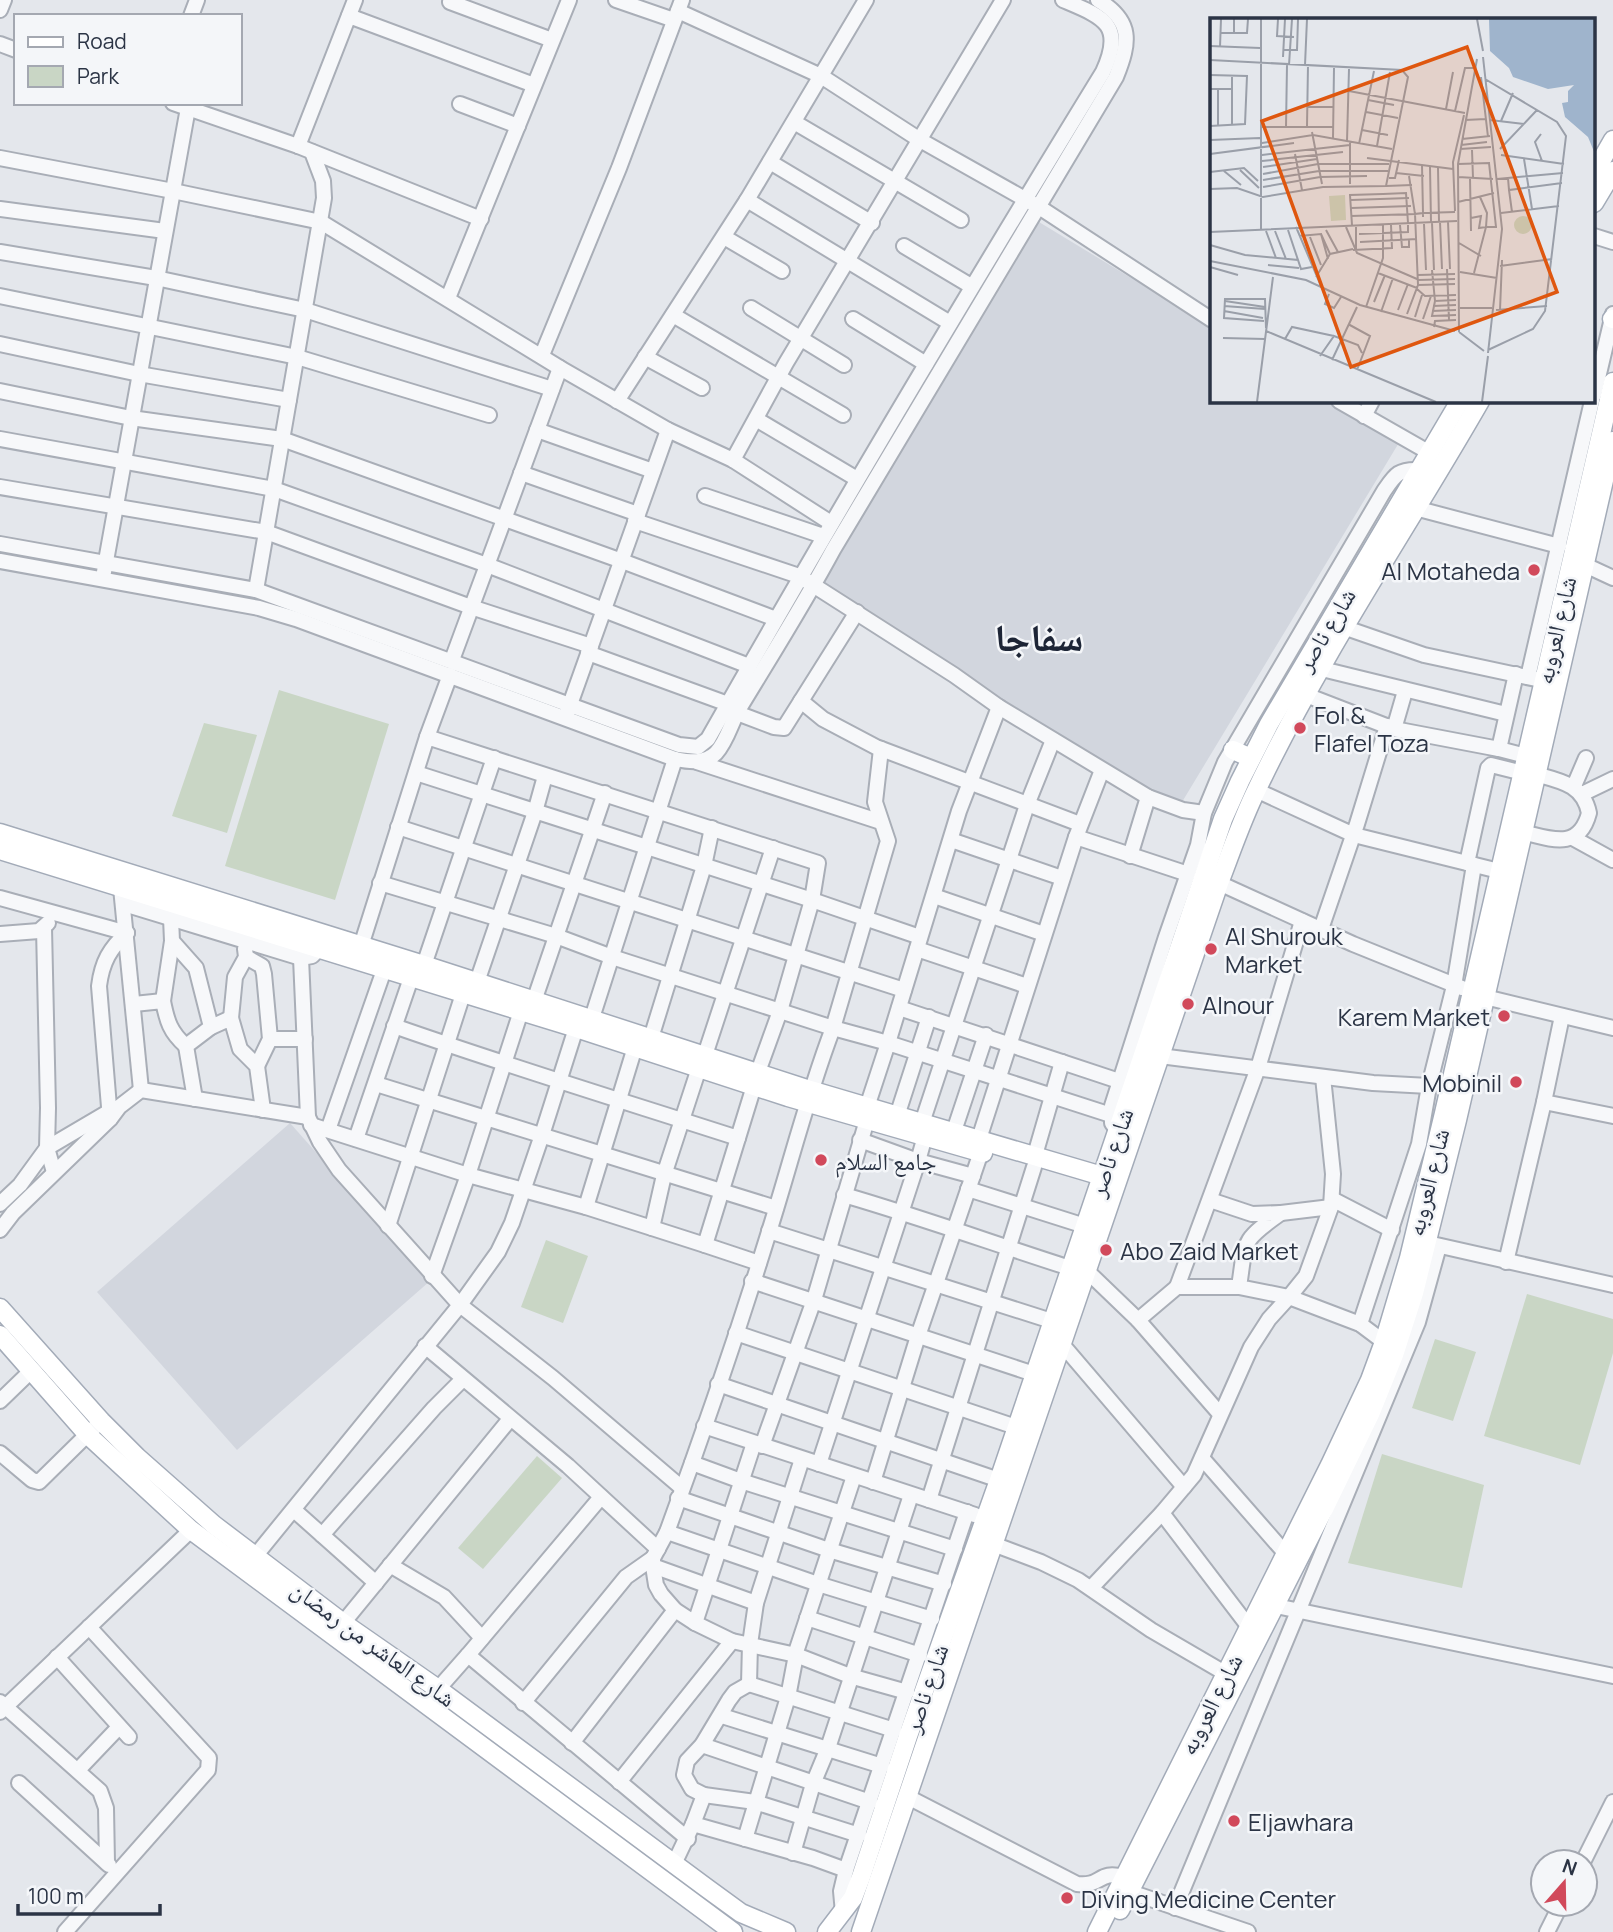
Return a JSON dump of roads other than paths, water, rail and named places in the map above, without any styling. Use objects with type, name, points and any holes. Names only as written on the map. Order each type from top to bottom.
[{"type":"main road","points":[[1596,191],[1600,166],[1613,140]]},
{"type":"main road","name":"شارع العروبه","points":[[1231,1677],[1249,1627],[1294,1548],[1348,1428],[1384,1342],[1429,1205],[1478,994],[1499,871],[1585,565],[1599,471],[1599,386]]},
{"type":"main road","name":"شارع ناصر","points":[[1086,1239],[1160,1056],[1223,819],[1251,758],[1336,593],[1430,453],[1459,402]]},
{"type":"main road","name":"شارع ناصر","points":[[909,1736],[976,1515],[999,1480],[1060,1330],[1078,1270],[1114,1123],[1219,883],[1256,790],[1306,695],[1479,402]]},
{"type":"main road","name":"شارع العروبه","points":[[1097,1932],[1126,1885],[1231,1677],[1276,1606],[1294,1548],[1316,1524],[1371,1412],[1433,1244],[1429,1205],[1444,1112],[1522,832],[1528,768],[1529,677],[1599,471],[1613,442]]},
{"type":"main road","points":[[1233,750],[1251,758]]},
{"type":"main road","points":[[0,833],[361,946],[418,971],[527,1006],[576,1028],[643,1043],[808,1096],[1100,1181]]},
{"type":"main road","points":[[0,850],[122,896],[319,949],[384,970],[418,971]]},
{"type":"main road","points":[[527,1006],[592,1018],[643,1043]]},
{"type":"main road","points":[[1426,1108],[1444,1112]]},
{"type":"main road","points":[[867,1113],[897,1116],[923,1129],[954,1131],[980,1145]]},
{"type":"main road","name":"شارع العاشر من رمضان","points":[[1,1306],[101,1421],[175,1492],[343,1623],[439,1689],[490,1739],[733,1932]]},
{"type":"main road","name":"شارع ناصر","points":[[827,1932],[843,1913],[857,1888],[885,1795],[993,1544],[1034,1374],[1060,1330]]},
{"type":"main road","name":"شارع العاشر من رمضان","points":[[0,1335],[88,1435],[191,1530],[741,1913],[786,1932]]},
{"type":"main road","name":"شارع ناصر","points":[[861,1932],[885,1795]]},
{"type":"main road","name":"شارع العروبه","points":[[1109,1932],[1126,1885]]},
{"type":"street","points":[[0,10],[4,0]]},
{"type":"street","points":[[256,590],[324,198],[323,181],[305,149],[355,0]]},
{"type":"street","points":[[448,298],[569,0]]},
{"type":"street","points":[[616,0],[678,10],[821,76],[920,140],[1039,207],[1210,319]]},
{"type":"street","points":[[617,401],[747,200],[866,0]]},
{"type":"street","points":[[733,460],[779,377],[1003,0]]},
{"type":"street","points":[[697,762],[710,757],[718,750],[749,666],[799,576],[971,286],[1103,72],[1113,41],[1108,26],[1097,14],[1063,0]]},
{"type":"street","points":[[0,561],[235,602],[296,619],[450,676],[679,745],[698,747],[708,739],[732,708],[814,585],[832,550],[1116,77],[1127,43],[1125,26],[1114,10],[1098,0]]},
{"type":"street","points":[[450,2],[552,40]]},
{"type":"street","points":[[542,355],[619,168],[678,10]]},
{"type":"street","points":[[349,16],[534,85]]},
{"type":"street","points":[[460,104],[517,126]]},
{"type":"street","points":[[179,105],[305,149],[481,219]]},
{"type":"street","points":[[102,579],[188,108]]},
{"type":"street","points":[[794,122],[961,220]]},
{"type":"street","points":[[0,158],[321,222],[617,401],[668,430],[733,460],[827,529]]},
{"type":"street","points":[[770,162],[872,223]]},
{"type":"street","points":[[747,200],[950,323]]},
{"type":"street","points":[[0,209],[165,231]]},
{"type":"street","points":[[723,237],[782,271]]},
{"type":"street","points":[[1596,237],[1613,242]]},
{"type":"street","points":[[904,246],[971,286]]},
{"type":"street","points":[[0,252],[156,278],[305,310],[552,389]]},
{"type":"street","points":[[0,296],[297,357],[489,415]]},
{"type":"street","points":[[751,308],[844,365]]},
{"type":"street","points":[[673,315],[844,415]]},
{"type":"street","points":[[1599,386],[1613,317]]},
{"type":"street","points":[[853,319],[926,364]]},
{"type":"street","points":[[0,344],[139,374],[289,400]]},
{"type":"street","points":[[645,357],[702,388]]},
{"type":"street","points":[[452,660],[560,368]]},
{"type":"street","points":[[0,391],[131,418],[282,439],[776,619]]},
{"type":"street","points":[[1341,402],[1430,453]]},
{"type":"street","points":[[1364,416],[1371,402]]},
{"type":"street","points":[[1499,749],[1506,714],[1529,677],[1592,402]]},
{"type":"street","points":[[757,419],[857,479]]},
{"type":"street","points":[[537,430],[653,471]]},
{"type":"street","points":[[567,711],[668,430]]},
{"type":"street","points":[[0,439],[274,489],[487,565],[749,666]]},
{"type":"street","points":[[521,473],[799,576],[954,675],[999,707],[1148,797],[1183,810],[1204,813]]},
{"type":"street","points":[[0,487],[266,532],[590,649],[782,729],[857,612]]},
{"type":"street","points":[[705,496],[827,529]]},
{"type":"street","points":[[1415,508],[1559,546]]},
{"type":"street","points":[[0,544],[256,590],[452,660],[675,759],[697,762],[881,822]]},
{"type":"street","points":[[1585,565],[1613,578]]},
{"type":"street","points":[[380,883],[556,936],[612,957],[780,1011],[942,1060],[1052,1097],[1114,1123],[1119,1081],[1188,874],[1211,793],[1233,750],[1336,593]]},
{"type":"street","points":[[336,634],[342,620]]},
{"type":"street","points":[[1346,628],[1424,654],[1529,677]]},
{"type":"street","points":[[1322,669],[1506,714]]},
{"type":"street","points":[[361,946],[398,827],[450,676]]},
{"type":"street","points":[[1321,929],[1405,691]]},
{"type":"street","points":[[1306,695],[1390,728],[1499,749],[1528,768],[1578,790],[1613,779]]},
{"type":"street","points":[[801,701],[842,731],[881,749],[1027,805],[1130,856],[1188,874]]},
{"type":"street","points":[[695,1623],[741,1481],[777,1404],[814,1300],[918,943],[969,783],[999,707]]},
{"type":"street","points":[[428,737],[818,863],[812,900],[780,1011],[705,1245]]},
{"type":"street","points":[[819,1464],[918,1161],[923,1129],[971,968],[1027,805],[1053,740]]},
{"type":"street","points":[[881,749],[875,802],[888,841],[850,974],[808,1096],[759,1263],[692,1463],[655,1558],[656,1585],[661,1594],[676,1610],[695,1623],[732,1641],[795,1655],[850,1676],[907,1692]]},
{"type":"street","points":[[356,1139],[394,1026],[446,904],[494,758]]},
{"type":"street","points":[[1573,838],[1583,828],[1589,813],[1578,790],[1586,758]]},
{"type":"street","points":[[592,1018],[675,759]]},
{"type":"street","points":[[1360,1324],[1419,1144],[1429,1086],[1454,986],[1470,864],[1489,767],[1528,768]]},
{"type":"street","points":[[873,1482],[952,1231],[971,1182],[1027,986],[1078,831],[1102,770]]},
{"type":"street","points":[[416,774],[812,900],[865,919],[971,968],[1027,986]]},
{"type":"street","points":[[388,1226],[446,1044],[499,920],[545,776]]},
{"type":"street","points":[[1256,790],[1354,835],[1499,871]]},
{"type":"street","points":[[432,1276],[504,1064],[556,936],[605,793]]},
{"type":"street","points":[[1130,856],[1148,797]]},
{"type":"street","points":[[398,827],[904,990]]},
{"type":"street","points":[[586,1207],[620,1099],[671,975],[704,866],[712,828]]},
{"type":"street","points":[[1522,832],[1556,840],[1573,838],[1613,860]]},
{"type":"street","points":[[951,839],[1062,878]]},
{"type":"street","points":[[652,1228],[664,1175],[773,848]]},
{"type":"street","points":[[1219,883],[1454,986],[1613,1028]]},
{"type":"street","points":[[122,896],[171,918],[301,958],[312,957],[319,949]]},
{"type":"street","points":[[122,896],[141,1090]]},
{"type":"street","points":[[934,896],[1044,934]]},
{"type":"street","points":[[0,898],[127,933]]},
{"type":"street","points":[[0,934],[30,933],[44,928],[55,914]]},
{"type":"street","points":[[171,918],[172,941],[163,1001],[167,1024],[175,1037],[186,1046],[195,1099]]},
{"type":"street","points":[[1138,1320],[1177,1287],[1258,1068],[1302,921]]},
{"type":"street","points":[[44,928],[47,1148],[54,1172]]},
{"type":"street","points":[[113,1112],[99,986],[110,949],[127,933]]},
{"type":"street","points":[[243,940],[246,957],[235,976],[231,1018],[240,1049],[257,1066]]},
{"type":"street","points":[[172,941],[196,968],[211,1027]]},
{"type":"street","points":[[246,957],[262,966],[264,974],[270,1039],[257,1066],[263,1110]]},
{"type":"street","points":[[301,958],[309,1121],[339,1170],[460,1305],[554,1378],[680,1492],[730,1516],[829,1550],[944,1584]]},
{"type":"street","points":[[328,1130],[384,970]]},
{"type":"street","points":[[134,1004],[163,1001]]},
{"type":"street","points":[[899,1008],[1119,1081]]},
{"type":"street","points":[[1506,1262],[1562,1016]]},
{"type":"street","points":[[897,1116],[929,1017]]},
{"type":"street","points":[[186,1046],[211,1027],[231,1018]]},
{"type":"street","points":[[394,1026],[738,1138]]},
{"type":"street","points":[[256,1555],[460,1305],[502,1245],[542,1135],[576,1028]]},
{"type":"street","points":[[954,1131],[986,1035]]},
{"type":"street","points":[[270,1039],[305,1039]]},
{"type":"street","points":[[1160,1056],[1373,1083],[1429,1086]]},
{"type":"street","points":[[929,1500],[1007,1248],[1023,1207],[1062,1062]]},
{"type":"street","points":[[1091,1588],[1184,1488],[1202,1458],[1258,1335],[1306,1276],[1331,1203],[1333,1174],[1323,1077]]},
{"type":"street","points":[[376,1084],[776,1208]]},
{"type":"street","points":[[0,1230],[113,1112],[141,1090],[263,1110],[309,1121],[328,1130],[468,1175],[586,1207],[759,1263]]},
{"type":"street","points":[[1544,1102],[1613,1116]]},
{"type":"street","points":[[48,1108],[73,1155]]},
{"type":"street","points":[[0,1204],[20,1185],[47,1148],[113,1112]]},
{"type":"street","points":[[860,1140],[971,1182],[1086,1239]]},
{"type":"street","points":[[844,1195],[1078,1270],[1138,1320],[1220,1414]]},
{"type":"street","points":[[1210,1200],[1252,1214],[1281,1213],[1331,1203],[1392,1230]]},
{"type":"street","points":[[1239,1287],[1246,1241],[1281,1213]]},
{"type":"street","points":[[769,1231],[992,1301],[1060,1330],[1184,1488]]},
{"type":"street","points":[[1175,1908],[1418,1322],[1433,1244],[1613,1285]]},
{"type":"street","points":[[752,1281],[1034,1374]]},
{"type":"street","points":[[1177,1287],[1239,1287],[1289,1297],[1360,1324],[1384,1342]]},
{"type":"street","points":[[736,1333],[959,1407],[1024,1419]]},
{"type":"street","points":[[425,1346],[601,1497],[655,1558],[706,1587],[756,1603]]},
{"type":"street","points":[[0,1401],[31,1371]]},
{"type":"street","points":[[322,1535],[463,1379]]},
{"type":"street","points":[[718,1384],[999,1480]]},
{"type":"street","points":[[343,1623],[510,1419]]},
{"type":"street","points":[[0,1452],[32,1480],[39,1482],[101,1421]]},
{"type":"street","points":[[704,1426],[976,1515],[955,1549],[907,1692],[909,1736],[882,1766],[885,1795],[859,1835],[846,1870],[841,1891],[843,1913]]},
{"type":"street","points":[[1202,1458],[1294,1548]]},
{"type":"street","points":[[749,1684],[750,1644],[756,1603],[802,1459]]},
{"type":"street","points":[[692,1463],[955,1549]]},
{"type":"street","points":[[745,1839],[788,1697],[795,1655],[854,1476]]},
{"type":"street","points":[[793,1853],[813,1784],[828,1748],[911,1495]]},
{"type":"street","points":[[439,1689],[601,1497]]},
{"type":"street","points":[[294,1510],[376,1583]]},
{"type":"street","points":[[1162,1513],[1249,1627]]},
{"type":"street","points":[[1316,1524],[1333,1531]]},
{"type":"street","points":[[112,1868],[103,1796],[78,1770],[2,1707],[191,1530]]},
{"type":"street","points":[[667,1532],[818,1584],[932,1619]]},
{"type":"street","points":[[993,1544],[1054,1567],[1091,1588],[1151,1630],[1231,1677]]},
{"type":"street","points":[[523,1703],[626,1577],[655,1558]]},
{"type":"street","points":[[390,1565],[444,1597],[482,1638]]},
{"type":"street","points":[[1276,1606],[1613,1676]]},
{"type":"street","points":[[572,1743],[676,1610]]},
{"type":"street","points":[[807,1618],[920,1655]]},
{"type":"street","points":[[65,1932],[112,1868],[208,1770],[210,1761],[89,1627]]},
{"type":"street","points":[[619,1782],[732,1641]]},
{"type":"street","points":[[468,1655],[688,1839]]},
{"type":"street","points":[[57,1657],[124,1732],[78,1770]]},
{"type":"street","points":[[859,1835],[755,1802],[704,1795],[692,1789],[684,1775],[687,1761],[702,1745],[735,1692],[749,1684],[909,1736]]},
{"type":"street","points":[[722,1716],[882,1766]]},
{"type":"street","points":[[702,1745],[813,1784],[885,1795],[1077,1884],[1089,1885],[1113,1874],[1126,1885],[1175,1908],[1248,1932]]},
{"type":"street","points":[[19,1783],[112,1868]]},
{"type":"street","points":[[674,1864],[688,1839],[704,1795]]},
{"type":"street","points":[[1590,1848],[1613,1802]]},
{"type":"street","points":[[693,1824],[846,1870]]},
{"type":"place","name":"Al Motaheda","points":[[1534,570]]},
{"type":"place","name":"Fol & Flafel Toza","points":[[1300,728]]},
{"type":"place","name":"Al Shurouk Market","points":[[1211,949]]},
{"type":"place","name":"Alnour","points":[[1188,1004]]},
{"type":"place","name":"Karem Market","points":[[1504,1016]]},
{"type":"place","name":"Mobinil","points":[[1516,1082]]},
{"type":"place","name":"جامع السلام","points":[[821,1160]]},
{"type":"place","name":"Abo Zaid Market","points":[[1106,1250]]},
{"type":"place","name":"Eljawhara","points":[[1234,1821]]},
{"type":"place","name":"Diving Medicine Center","points":[[1067,1898]]},
{"type":"district","name":"سفاجا","points":[[1039,636]]}]
